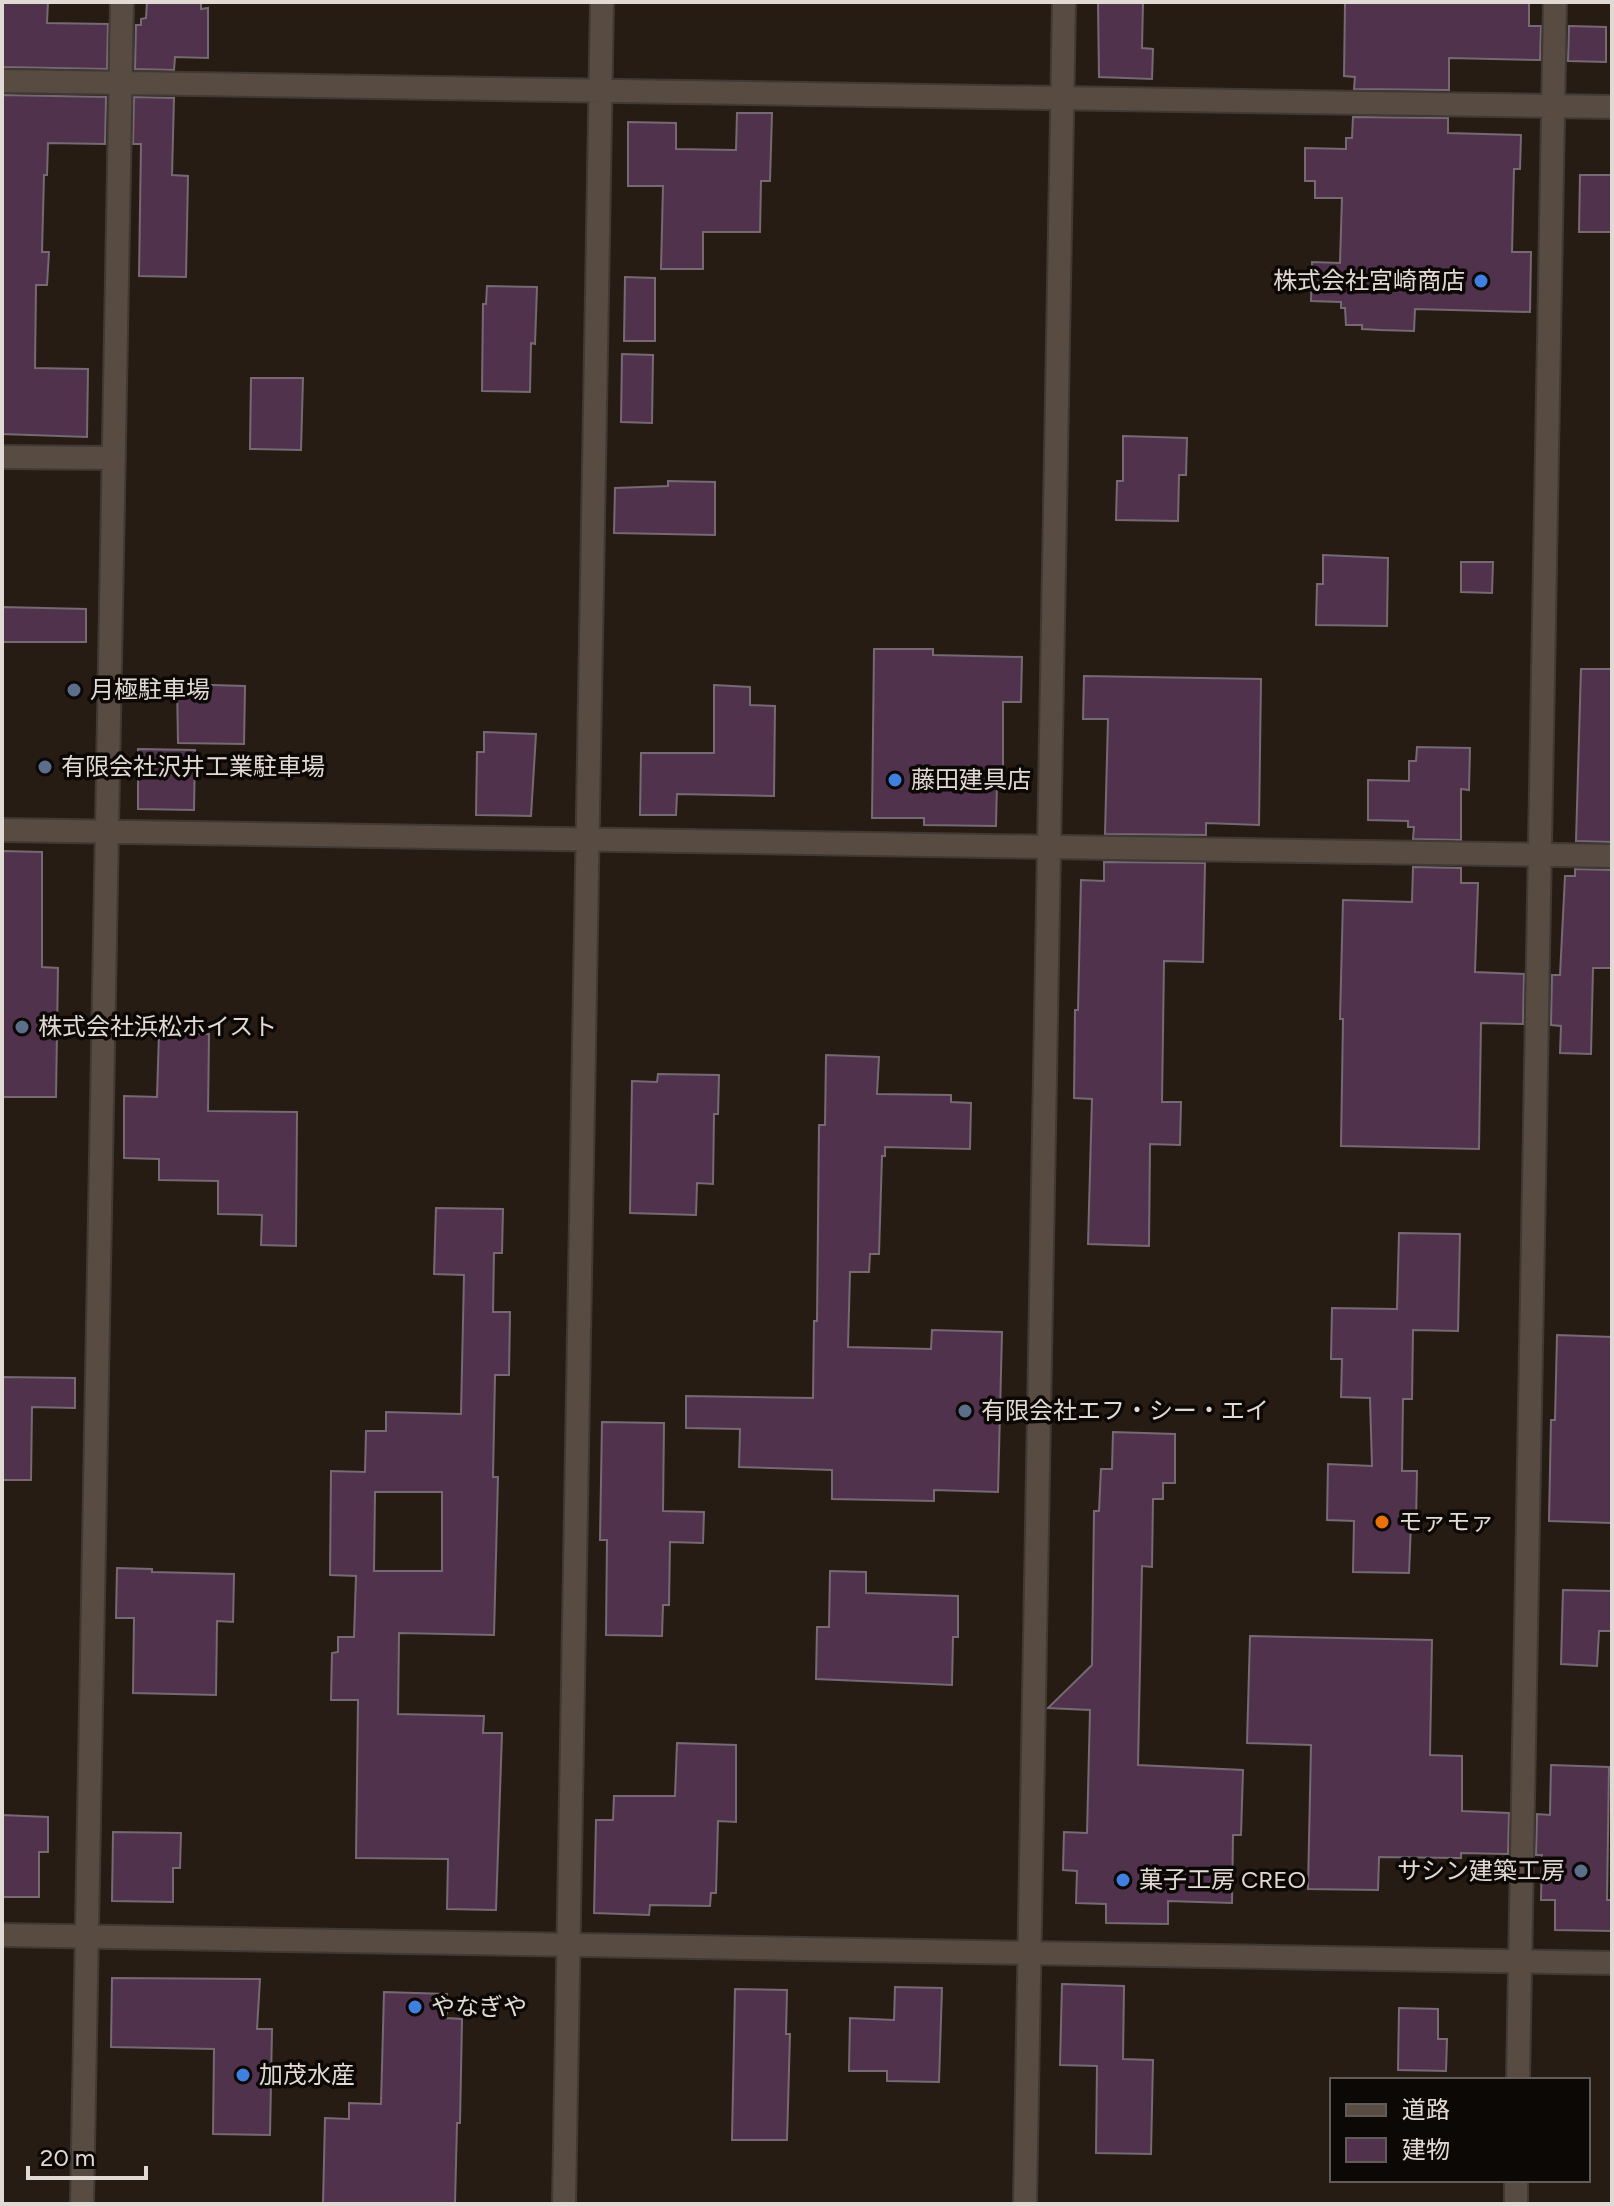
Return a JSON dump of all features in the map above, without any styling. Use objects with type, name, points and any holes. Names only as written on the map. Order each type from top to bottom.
[{"type":"street","points":[[82,2204],[122,2]]},
{"type":"street","points":[[564,2204],[602,2]]},
{"type":"street","points":[[1025,2204],[1064,2]]},
{"type":"street","points":[[1518,2078],[1555,2]]},
{"type":"street","points":[[2,81],[1612,107]]},
{"type":"street","points":[[2,457],[114,458]]},
{"type":"street","points":[[2,830],[1612,856]]},
{"type":"street","points":[[2,1935],[1612,1963]]},
{"type":"street","points":[[1516,2182],[1516,2204]]},
{"type":"building","points":[[2,2],[48,2],[47,23],[108,24],[107,69],[2,67]]},
{"type":"building","points":[[147,2],[201,2],[201,9],[208,8],[208,58],[175,57],[174,70],[135,69],[136,25],[141,25],[141,19],[146,18]]},
{"type":"building","points":[[1098,2],[1143,2],[1142,48],[1153,49],[1152,79],[1099,77]]},
{"type":"building","points":[[1345,2],[1529,2],[1529,26],[1541,26],[1540,60],[1449,58],[1449,90],[1354,89],[1355,77],[1344,76]]},
{"type":"building","points":[[1569,26],[1606,27],[1606,62],[1568,61]]},
{"type":"building","points":[[2,95],[106,97],[105,144],[48,143],[42,252],[49,252],[47,285],[36,285],[35,368],[88,369],[87,437],[2,434]]},
{"type":"building","points":[[134,97],[174,98],[172,175],[188,176],[186,277],[139,276],[141,144],[133,144]]},
{"type":"building","points":[[737,113],[772,113],[770,181],[761,181],[760,232],[703,232],[703,269],[661,269],[663,186],[628,186],[628,122],[676,123],[676,149],[736,150]]},
{"type":"building","points":[[1353,117],[1448,118],[1448,133],[1521,135],[1520,169],[1514,169],[1512,252],[1531,252],[1530,312],[1415,309],[1414,331],[1380,330],[1346,325],[1345,308],[1341,308],[1341,302],[1311,301],[1312,262],[1340,263],[1342,198],[1315,198],[1315,181],[1305,181],[1305,148],[1346,149],[1346,138],[1352,138]]},
{"type":"building","points":[[1580,175],[1612,175],[1612,232],[1579,232]]},
{"type":"building","points":[[625,277],[655,278],[655,341],[624,341]]},
{"type":"building","points":[[487,286],[537,287],[530,392],[482,391],[483,304],[486,304]]},
{"type":"building","points":[[622,354],[653,355],[652,423],[621,422]]},
{"type":"building","points":[[251,378],[303,378],[301,450],[250,449]]},
{"type":"building","points":[[1123,436],[1187,438],[1186,475],[1179,475],[1178,521],[1116,520],[1117,481],[1123,481]]},
{"type":"building","points":[[668,481],[715,482],[715,535],[614,533],[615,488],[668,486]]},
{"type":"building","points":[[1323,555],[1388,558],[1387,626],[1316,625],[1317,584],[1323,584]]},
{"type":"building","points":[[1461,562],[1493,562],[1492,593],[1461,592]]},
{"type":"building","points":[[2,607],[86,609],[86,642],[2,642]]},
{"type":"building","points":[[874,649],[933,649],[933,655],[1022,657],[1021,702],[1003,702],[1003,782],[997,782],[996,826],[924,825],[924,818],[872,818]]},
{"type":"building","points":[[1581,669],[1612,669],[1612,842],[1576,841]]},
{"type":"building","points":[[1084,676],[1261,679],[1259,825],[1206,823],[1206,835],[1105,834],[1108,719],[1083,719]]},
{"type":"building","points":[[177,684],[245,686],[244,744],[178,743]]},
{"type":"building","points":[[714,685],[750,687],[750,705],[775,706],[774,796],[677,794],[676,815],[640,815],[641,753],[714,753]]},
{"type":"building","points":[[484,732],[536,734],[531,816],[476,815],[477,752],[484,752]]},
{"type":"building","points":[[1417,747],[1470,748],[1469,790],[1461,789],[1461,840],[1413,839],[1414,827],[1408,827],[1408,821],[1368,820],[1368,780],[1409,781],[1409,761],[1416,761]]},
{"type":"building","points":[[138,749],[195,750],[194,810],[138,809]]},
{"type":"building","points":[[2,851],[42,852],[42,967],[58,968],[56,1097],[2,1097]]},
{"type":"building","points":[[1104,862],[1205,863],[1203,962],[1164,961],[1162,1102],[1181,1102],[1180,1145],[1150,1144],[1149,1246],[1088,1244],[1092,1099],[1074,1098],[1075,1010],[1078,1010],[1081,880],[1104,881]]},
{"type":"building","points":[[1413,867],[1461,868],[1461,883],[1478,883],[1475,972],[1524,974],[1523,1024],[1481,1023],[1479,1149],[1341,1146],[1343,900],[1412,902]]},
{"type":"building","points":[[1575,869],[1612,870],[1612,968],[1593,968],[1591,1054],[1560,1053],[1561,1026],[1551,1025],[1552,975],[1560,975],[1565,876],[1575,876]]},
{"type":"building","points":[[159,1033],[209,1034],[208,1111],[297,1112],[296,1246],[261,1245],[262,1215],[218,1214],[218,1181],[159,1180],[159,1159],[124,1158],[124,1096],[157,1097]]},
{"type":"building","points":[[826,1055],[879,1057],[877,1094],[951,1095],[951,1102],[971,1103],[970,1149],[885,1147],[885,1156],[882,1156],[879,1254],[870,1254],[869,1272],[850,1272],[848,1347],[931,1349],[932,1330],[1002,1332],[998,1492],[934,1490],[934,1501],[832,1499],[832,1470],[739,1467],[740,1429],[686,1428],[686,1396],[813,1398],[819,1125],[825,1125]]},
{"type":"building","points":[[658,1074],[719,1075],[718,1114],[714,1114],[713,1184],[697,1183],[696,1215],[630,1213],[632,1081],[657,1082]]},
{"type":"building","points":[[436,1208],[503,1209],[502,1253],[494,1253],[493,1312],[510,1312],[509,1375],[495,1375],[493,1477],[498,1477],[494,1635],[399,1633],[398,1714],[484,1716],[483,1733],[502,1733],[496,1910],[447,1909],[448,1859],[356,1858],[358,1700],[331,1700],[332,1653],[338,1652],[338,1637],[354,1637],[356,1576],[330,1575],[331,1471],[365,1472],[366,1431],[386,1431],[386,1412],[461,1414],[464,1275],[434,1274]],"holes":[[[375,1492],[442,1492],[442,1571],[374,1571]]]},
{"type":"building","points":[[1399,1233],[1460,1234],[1458,1331],[1413,1330],[1412,1399],[1403,1399],[1402,1471],[1417,1471],[1416,1523],[1411,1523],[1409,1573],[1353,1572],[1354,1521],[1327,1520],[1328,1464],[1372,1466],[1370,1398],[1341,1397],[1342,1359],[1331,1359],[1332,1308],[1397,1309]]},
{"type":"building","points":[[1557,1335],[1612,1337],[1612,1523],[1549,1521]]},
{"type":"building","points":[[2,1377],[75,1378],[75,1408],[32,1407],[31,1480],[2,1480]]},
{"type":"building","points":[[602,1422],[664,1423],[663,1511],[704,1512],[703,1543],[670,1542],[669,1605],[663,1605],[662,1636],[606,1635],[607,1540],[600,1540]]},
{"type":"building","points":[[1113,1432],[1175,1434],[1175,1483],[1163,1483],[1163,1499],[1153,1499],[1152,1567],[1142,1566],[1138,1765],[1243,1770],[1241,1835],[1233,1835],[1232,1903],[1168,1901],[1168,1924],[1106,1923],[1106,1904],[1076,1903],[1077,1871],[1063,1870],[1064,1832],[1087,1833],[1090,1710],[1048,1708],[1092,1665],[1094,1511],[1099,1511],[1101,1469],[1112,1469]]},
{"type":"building","points":[[117,1568],[234,1574],[233,1622],[217,1621],[216,1695],[133,1693],[134,1618],[116,1618]]},
{"type":"building","points":[[830,1571],[866,1572],[866,1593],[958,1596],[958,1637],[953,1637],[952,1685],[816,1679],[817,1627],[829,1627]]},
{"type":"building","points":[[1563,1590],[1612,1591],[1612,1631],[1599,1631],[1597,1666],[1561,1664]]},
{"type":"building","points":[[1250,1636],[1432,1640],[1430,1755],[1462,1756],[1462,1811],[1509,1813],[1508,1854],[1461,1853],[1461,1858],[1379,1857],[1378,1890],[1308,1889],[1311,1745],[1247,1743]]},
{"type":"building","points":[[677,1743],[736,1745],[736,1822],[718,1821],[716,1893],[711,1893],[710,1906],[650,1905],[649,1915],[594,1913],[596,1820],[613,1820],[614,1796],[675,1796]]},
{"type":"building","points":[[1551,1765],[1609,1767],[1607,1900],[1612,1900],[1612,1931],[1555,1930],[1555,1900],[1541,1900],[1542,1855],[1536,1855],[1537,1814],[1550,1815]]},
{"type":"building","points":[[2,1815],[48,1817],[48,1852],[39,1852],[39,1897],[2,1897]]},
{"type":"building","points":[[113,1832],[181,1833],[180,1868],[173,1868],[173,1902],[112,1901]]},
{"type":"building","points":[[112,1978],[260,1979],[257,2029],[272,2029],[270,2135],[213,2134],[214,2049],[111,2047]]},
{"type":"building","points":[[1062,1984],[1124,1986],[1123,2059],[1153,2060],[1151,2154],[1096,2153],[1097,2066],[1060,2065]]},
{"type":"building","points":[[895,1987],[942,1988],[939,2082],[887,2081],[887,2071],[849,2071],[850,2018],[894,2020]]},
{"type":"building","points":[[735,1989],[787,1990],[786,2034],[790,2034],[787,2140],[732,2140]]},
{"type":"building","points":[[384,1992],[447,1994],[447,2018],[462,2019],[455,2204],[323,2204],[325,2118],[349,2119],[349,2103],[381,2104]]},
{"type":"building","points":[[1399,2008],[1438,2009],[1438,2039],[1447,2039],[1446,2071],[1398,2070]]},
{"type":"place","name":"株式会社宮崎商店","points":[[1481,281]]},
{"type":"place","name":"月極駐車場","points":[[74,690]]},
{"type":"place","name":"有限会社沢井工業駐車場","points":[[45,767]]},
{"type":"place","name":"藤田建具店","points":[[895,780]]},
{"type":"place","name":"株式会社浜松ホイスト","points":[[22,1027]]},
{"type":"place","name":"有限会社エフ・シー・エイ","points":[[965,1411]]},
{"type":"place","name":"モァモァ","points":[[1382,1522]]},
{"type":"place","name":"サシン建築工房","points":[[1581,1871]]},
{"type":"place","name":"菓子工房 CREO","points":[[1123,1880]]},
{"type":"place","name":"やなぎや","points":[[415,2007]]},
{"type":"place","name":"加茂水産","points":[[243,2075]]}]
